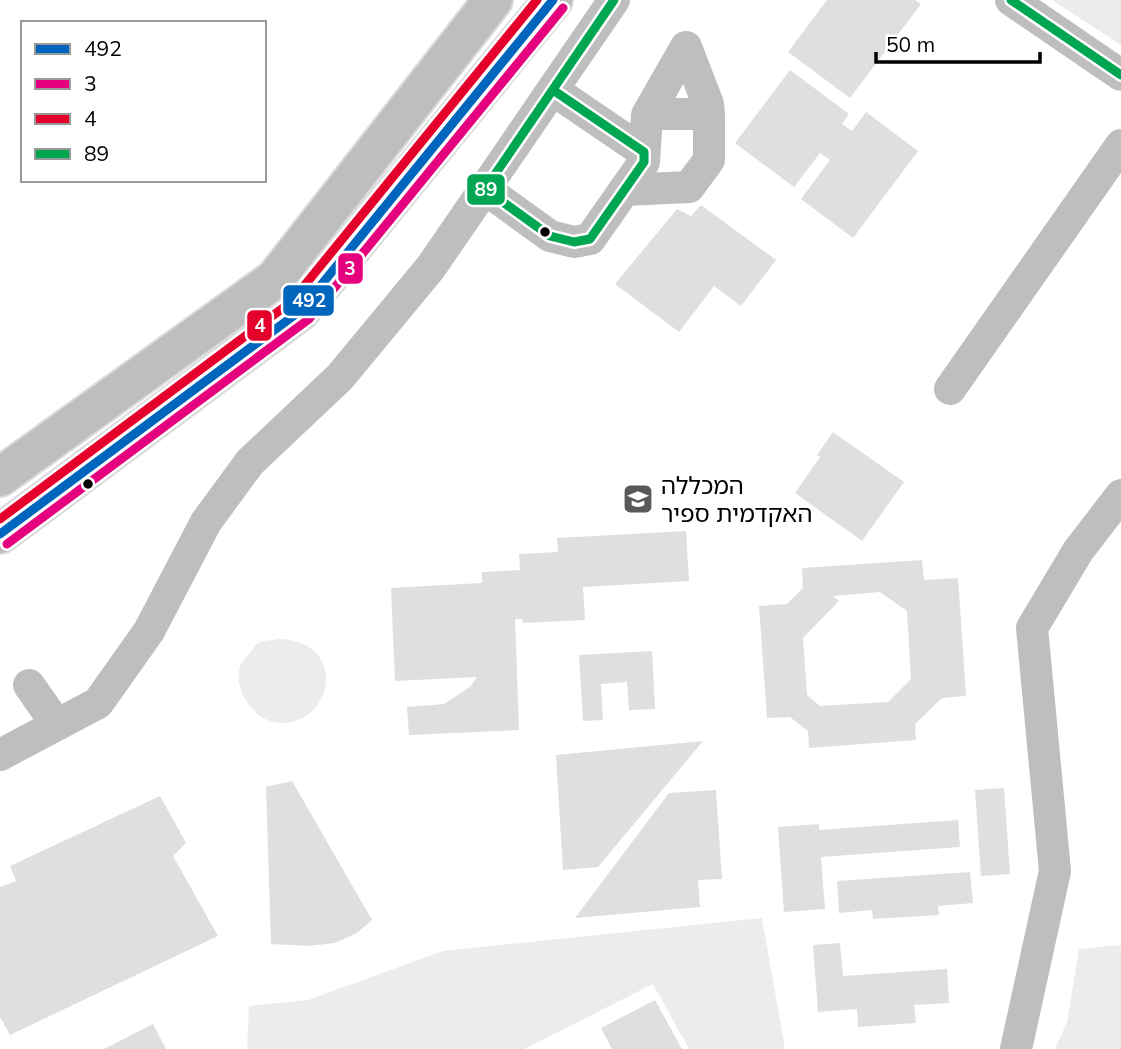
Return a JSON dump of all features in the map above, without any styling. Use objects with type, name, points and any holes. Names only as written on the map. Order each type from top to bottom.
[{"type":"main road","points":[[0,477],[275,279],[493,0]]},
{"type":"main road","points":[[0,534],[300,311],[552,0]]},
{"type":"street","points":[[0,754],[98,703],[149,631],[206,522],[250,462],[340,377],[431,267],[614,0]]},
{"type":"street","points":[[1011,0],[1121,75]]},
{"type":"street","points":[[485,189],[550,236],[574,242],[590,239],[624,190],[644,162],[648,114],[686,47],[708,104],[709,160],[689,187],[624,190]]},
{"type":"street","points":[[553,90],[644,152]]},
{"type":"street","points":[[648,114],[709,114]]},
{"type":"street","points":[[950,389],[1121,145]]},
{"type":"street","points":[[1016,1049],[1055,870],[1032,628],[1078,551],[1121,495]]},
{"type":"street","points":[[29,685],[57,725]]},
{"type":"shaded area","points":[[1052,0],[1121,0],[1121,45]]},
{"type":"shaded area","points":[[280,639],[302,644],[317,654],[324,667],[326,682],[322,698],[312,711],[299,720],[281,723],[262,717],[254,710],[239,684],[242,662],[257,644]]},
{"type":"shaded area","points":[[762,918],[785,1049],[689,1049],[653,984],[524,1049],[247,1049],[249,1006],[308,1000],[443,951]]},
{"type":"shaded area","points":[[1121,945],[1121,1049],[1055,1049],[1067,1022],[1079,949]]},
{"type":"building","points":[[827,0],[915,0],[921,4],[850,98],[788,52]]},
{"type":"building","points":[[790,70],[849,114],[842,124],[852,131],[866,112],[918,151],[853,238],[801,199],[830,160],[820,153],[794,187],[735,143]]},
{"type":"building","points":[[701,205],[776,260],[741,306],[714,286],[679,332],[615,284],[677,209],[691,216]]},
{"type":"building","points":[[833,432],[904,482],[862,541],[795,493],[820,457],[817,455]]},
{"type":"building","points":[[686,531],[689,581],[583,587],[585,620],[523,623],[522,619],[515,619],[519,730],[409,735],[407,707],[444,704],[470,687],[477,677],[395,681],[391,588],[482,583],[482,572],[520,570],[519,554],[558,552],[557,538]]},
{"type":"building","points":[[922,560],[924,580],[958,578],[966,696],[942,698],[915,724],[916,740],[809,748],[808,731],[790,717],[767,718],[759,606],[787,604],[803,588],[802,568]],"holes":[[[880,592],[907,611],[911,679],[888,702],[820,706],[807,695],[803,638],[839,601],[833,596]]]},
{"type":"building","points":[[652,651],[655,709],[629,710],[627,682],[601,684],[603,720],[583,721],[579,655]]},
{"type":"building","points":[[703,741],[598,867],[563,870],[556,755]]},
{"type":"building","points":[[292,781],[372,920],[357,933],[335,943],[308,946],[271,944],[266,787]]},
{"type":"building","points":[[1004,788],[1010,874],[981,876],[975,790]]},
{"type":"building","points":[[716,790],[722,879],[698,880],[700,907],[575,918],[669,793]]},
{"type":"building","points":[[160,796],[186,843],[173,856],[218,936],[10,1035],[0,1017],[0,887],[16,881],[10,866]]},
{"type":"building","points":[[958,820],[960,847],[821,857],[825,909],[784,912],[778,827],[819,824],[819,830]]},
{"type":"building","points":[[970,872],[973,903],[938,906],[939,915],[873,919],[872,910],[839,913],[837,881]]},
{"type":"building","points":[[840,943],[843,976],[947,969],[949,1003],[914,1005],[916,1023],[858,1027],[857,1009],[818,1012],[813,945]]},
{"type":"building","points":[[655,1000],[682,1049],[612,1049],[601,1028]]},
{"type":"building","points":[[153,1024],[166,1049],[104,1049]]},
{"type":"transit line","name":"4","points":[[0,519],[291,302],[537,0]]},
{"type":"transit line","name":"492","points":[[0,534],[300,311],[553,0]]},
{"type":"transit line","name":"89","points":[[553,90],[644,152],[644,162],[590,239],[574,242],[550,236],[485,189],[614,0]]},
{"type":"transit line","name":"89","points":[[1011,0],[1121,75]]},
{"type":"transit line","name":"3","points":[[7,544],[309,319],[563,8]]},
{"type":"place","name":"המכללה האקדמית ספיר","points":[[638,499]]}]
